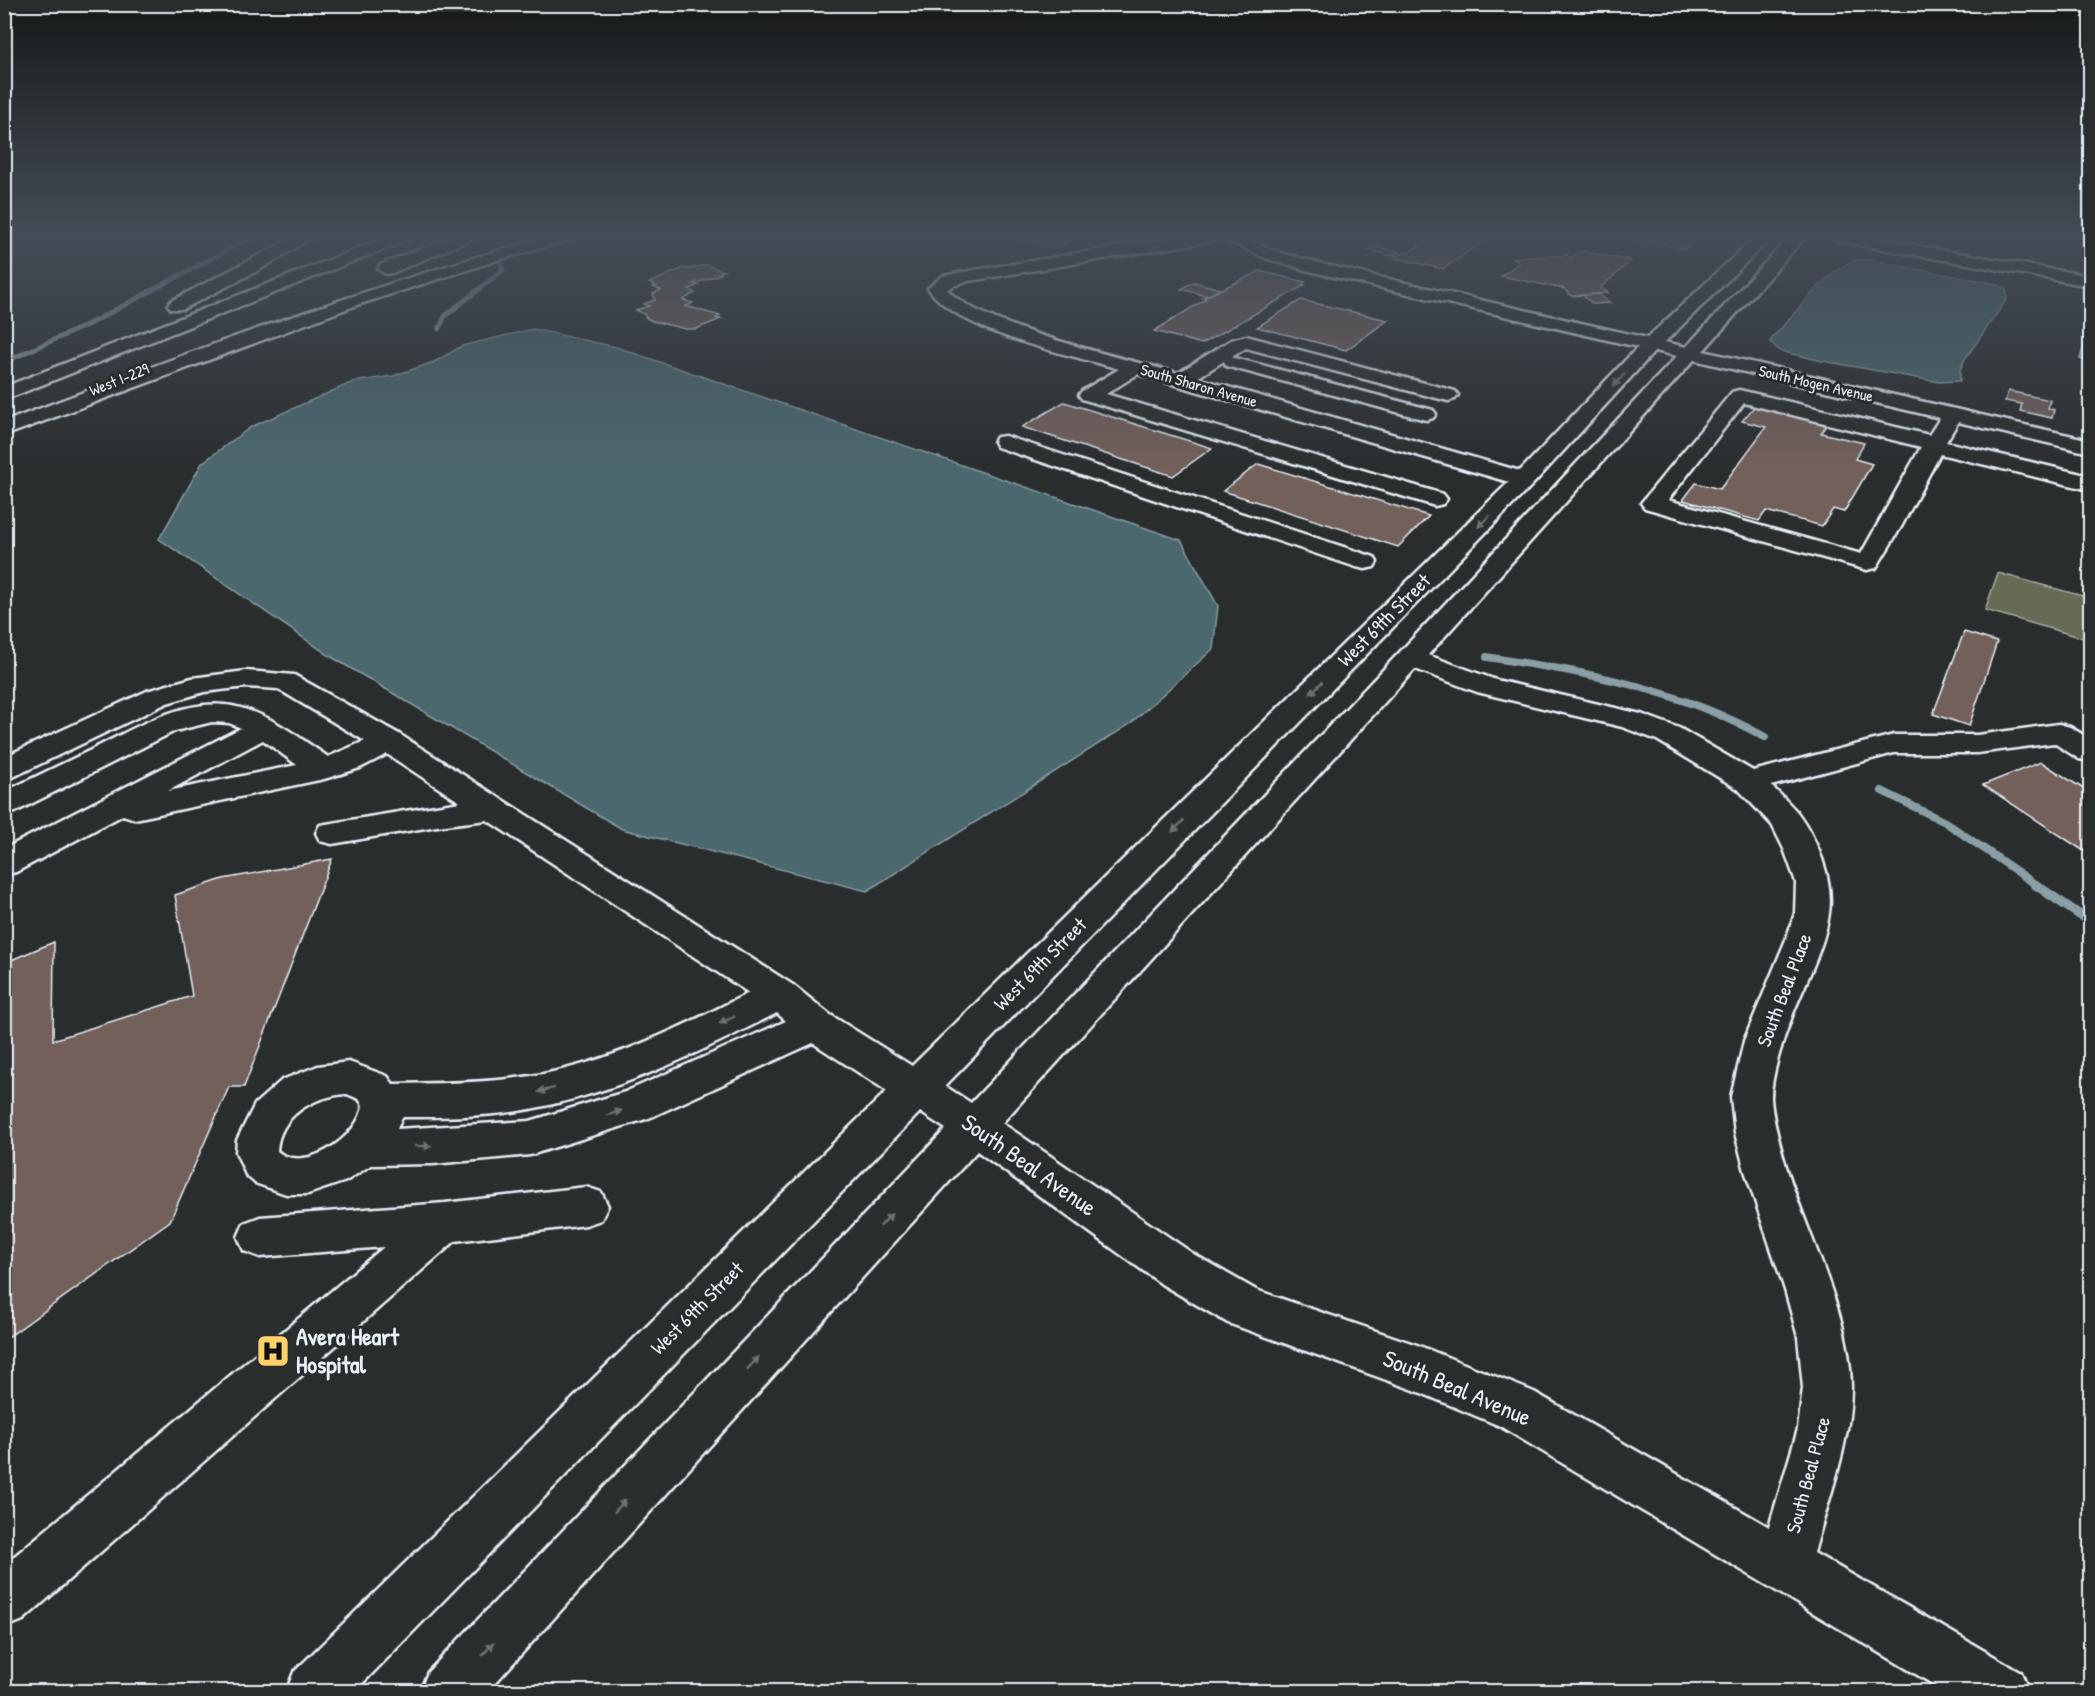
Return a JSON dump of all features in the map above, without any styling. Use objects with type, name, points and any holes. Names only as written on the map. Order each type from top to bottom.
[{"type":"main road","points":[[4,381],[156,315]]},
{"type":"main road","name":"West I-229","points":[[4,394],[204,315]]},
{"type":"main road","name":"West I-229","points":[[4,428],[276,315]]},
{"type":"main road","points":[[4,428],[315,315]]},
{"type":"main road","name":"South Sharon Avenue","points":[[973,315],[1017,333],[1525,479]]},
{"type":"main road","name":"South Mogen Avenue","points":[[1521,315],[2091,446]]},
{"type":"main road","name":"West 69th Street","points":[[314,1692],[1525,479],[1651,345],[1682,315]]},
{"type":"main road","points":[[448,1692],[1410,658],[1725,315]]},
{"type":"main road","points":[[1181,380],[1238,344],[1246,342],[1448,395]]},
{"type":"main road","points":[[1217,357],[1426,414]]},
{"type":"main road","points":[[1136,367],[1089,395],[1435,499]]},
{"type":"main road","points":[[1953,414],[1932,444],[1883,539],[1867,563],[1653,503],[1740,396],[1932,444],[2091,483]]},
{"type":"main road","points":[[1005,442],[1365,562]]},
{"type":"main road","name":"South Beal Place","points":[[1410,658],[1496,689],[1631,720],[1668,734],[1749,782],[1785,819],[1801,849],[1813,882],[1812,913],[1805,937],[1763,1041],[1751,1097],[1756,1134],[1766,1171],[1808,1290],[1821,1337],[1827,1388],[1823,1429],[1784,1564]]},
{"type":"main road","name":"South Beal Avenue","points":[[4,769],[157,697],[202,684],[246,679],[284,681],[388,741],[780,995],[816,1025],[974,1126],[1179,1270],[1244,1308],[1417,1368],[1517,1409],[2001,1692]]},
{"type":"main road","points":[[4,806],[165,726],[191,717],[218,713],[237,715],[262,728],[324,769]]},
{"type":"main road","points":[[4,864],[262,728]]},
{"type":"main road","points":[[1749,782],[1894,744],[1977,744],[2059,733],[2091,752]]},
{"type":"main road","points":[[98,815],[324,769],[349,761],[388,741]]},
{"type":"main road","points":[[332,833],[490,809]]},
{"type":"main road","points":[[383,1101],[479,1100],[531,1093],[576,1082],[622,1068],[780,995]]},
{"type":"main road","points":[[365,1147],[433,1146],[530,1138],[635,1106],[711,1070],[816,1025]]},
{"type":"main road","points":[[349,1077],[365,1081],[377,1089],[383,1101],[383,1115],[377,1131],[365,1147],[327,1171],[290,1177],[274,1173],[263,1166],[256,1155],[256,1141],[262,1125],[274,1109],[290,1095],[309,1085],[349,1077]]},
{"type":"main road","points":[[260,1237],[445,1223],[586,1206]]},
{"type":"main road","points":[[4,1601],[445,1223]]},
{"type":"green space","points":[[1998,573],[2090,598],[2090,640],[1985,610]]},
{"type":"water","points":[[1792,315],[1996,315],[1965,359],[1960,370],[1960,381],[1939,382],[1818,360],[1780,351],[1770,342]]},
{"type":"water","points":[[533,329],[616,347],[1181,540],[1218,606],[1213,649],[1130,724],[867,891],[622,829],[330,656],[159,539],[202,463],[251,427],[353,382],[393,376],[434,362],[462,346]]},
{"type":"building","points":[[644,315],[717,315],[720,316],[716,318],[721,319],[696,329],[686,329],[652,321]]},
{"type":"building","points":[[1180,315],[1252,315],[1202,344],[1154,331]]},
{"type":"building","points":[[1276,315],[1367,315],[1388,320],[1346,350],[1257,327]]},
{"type":"building","points":[[2090,325],[2090,361],[2080,359]]},
{"type":"building","points":[[2008,391],[2050,400],[2048,408],[2054,410],[2052,418],[2020,411],[2022,404],[2005,401]]},
{"type":"building","points":[[1064,402],[1212,448],[1173,476],[1022,427]]},
{"type":"building","points":[[1754,407],[1827,424],[1821,433],[1864,443],[1855,459],[1872,464],[1844,512],[1833,509],[1822,526],[1766,511],[1759,521],[1683,500],[1696,483],[1720,489],[1766,427],[1742,421]]},
{"type":"building","points":[[1258,464],[1429,516],[1398,547],[1223,491]]},
{"type":"building","points":[[1964,632],[1997,642],[1969,726],[1933,714]]},
{"type":"building","points":[[2041,762],[2090,793],[2090,855],[1983,785]]},
{"type":"building","points":[[332,859],[244,1087],[229,1087],[170,1221],[4,1340],[4,963],[54,942],[53,1040],[192,996],[175,895],[223,879]]},
{"type":"waterway","points":[[4,362],[105,315]]},
{"type":"waterway","points":[[439,329],[446,315]]},
{"type":"waterway","points":[[1487,657],[1630,684],[1698,706],[1765,737]]},
{"type":"waterway","points":[[1882,791],[1945,822],[2038,886]]},
{"type":"waterway","points":[[2036,885],[2090,922]]},
{"type":"place","name":"Avera Heart Hospital","points":[[273,1351]]}]
